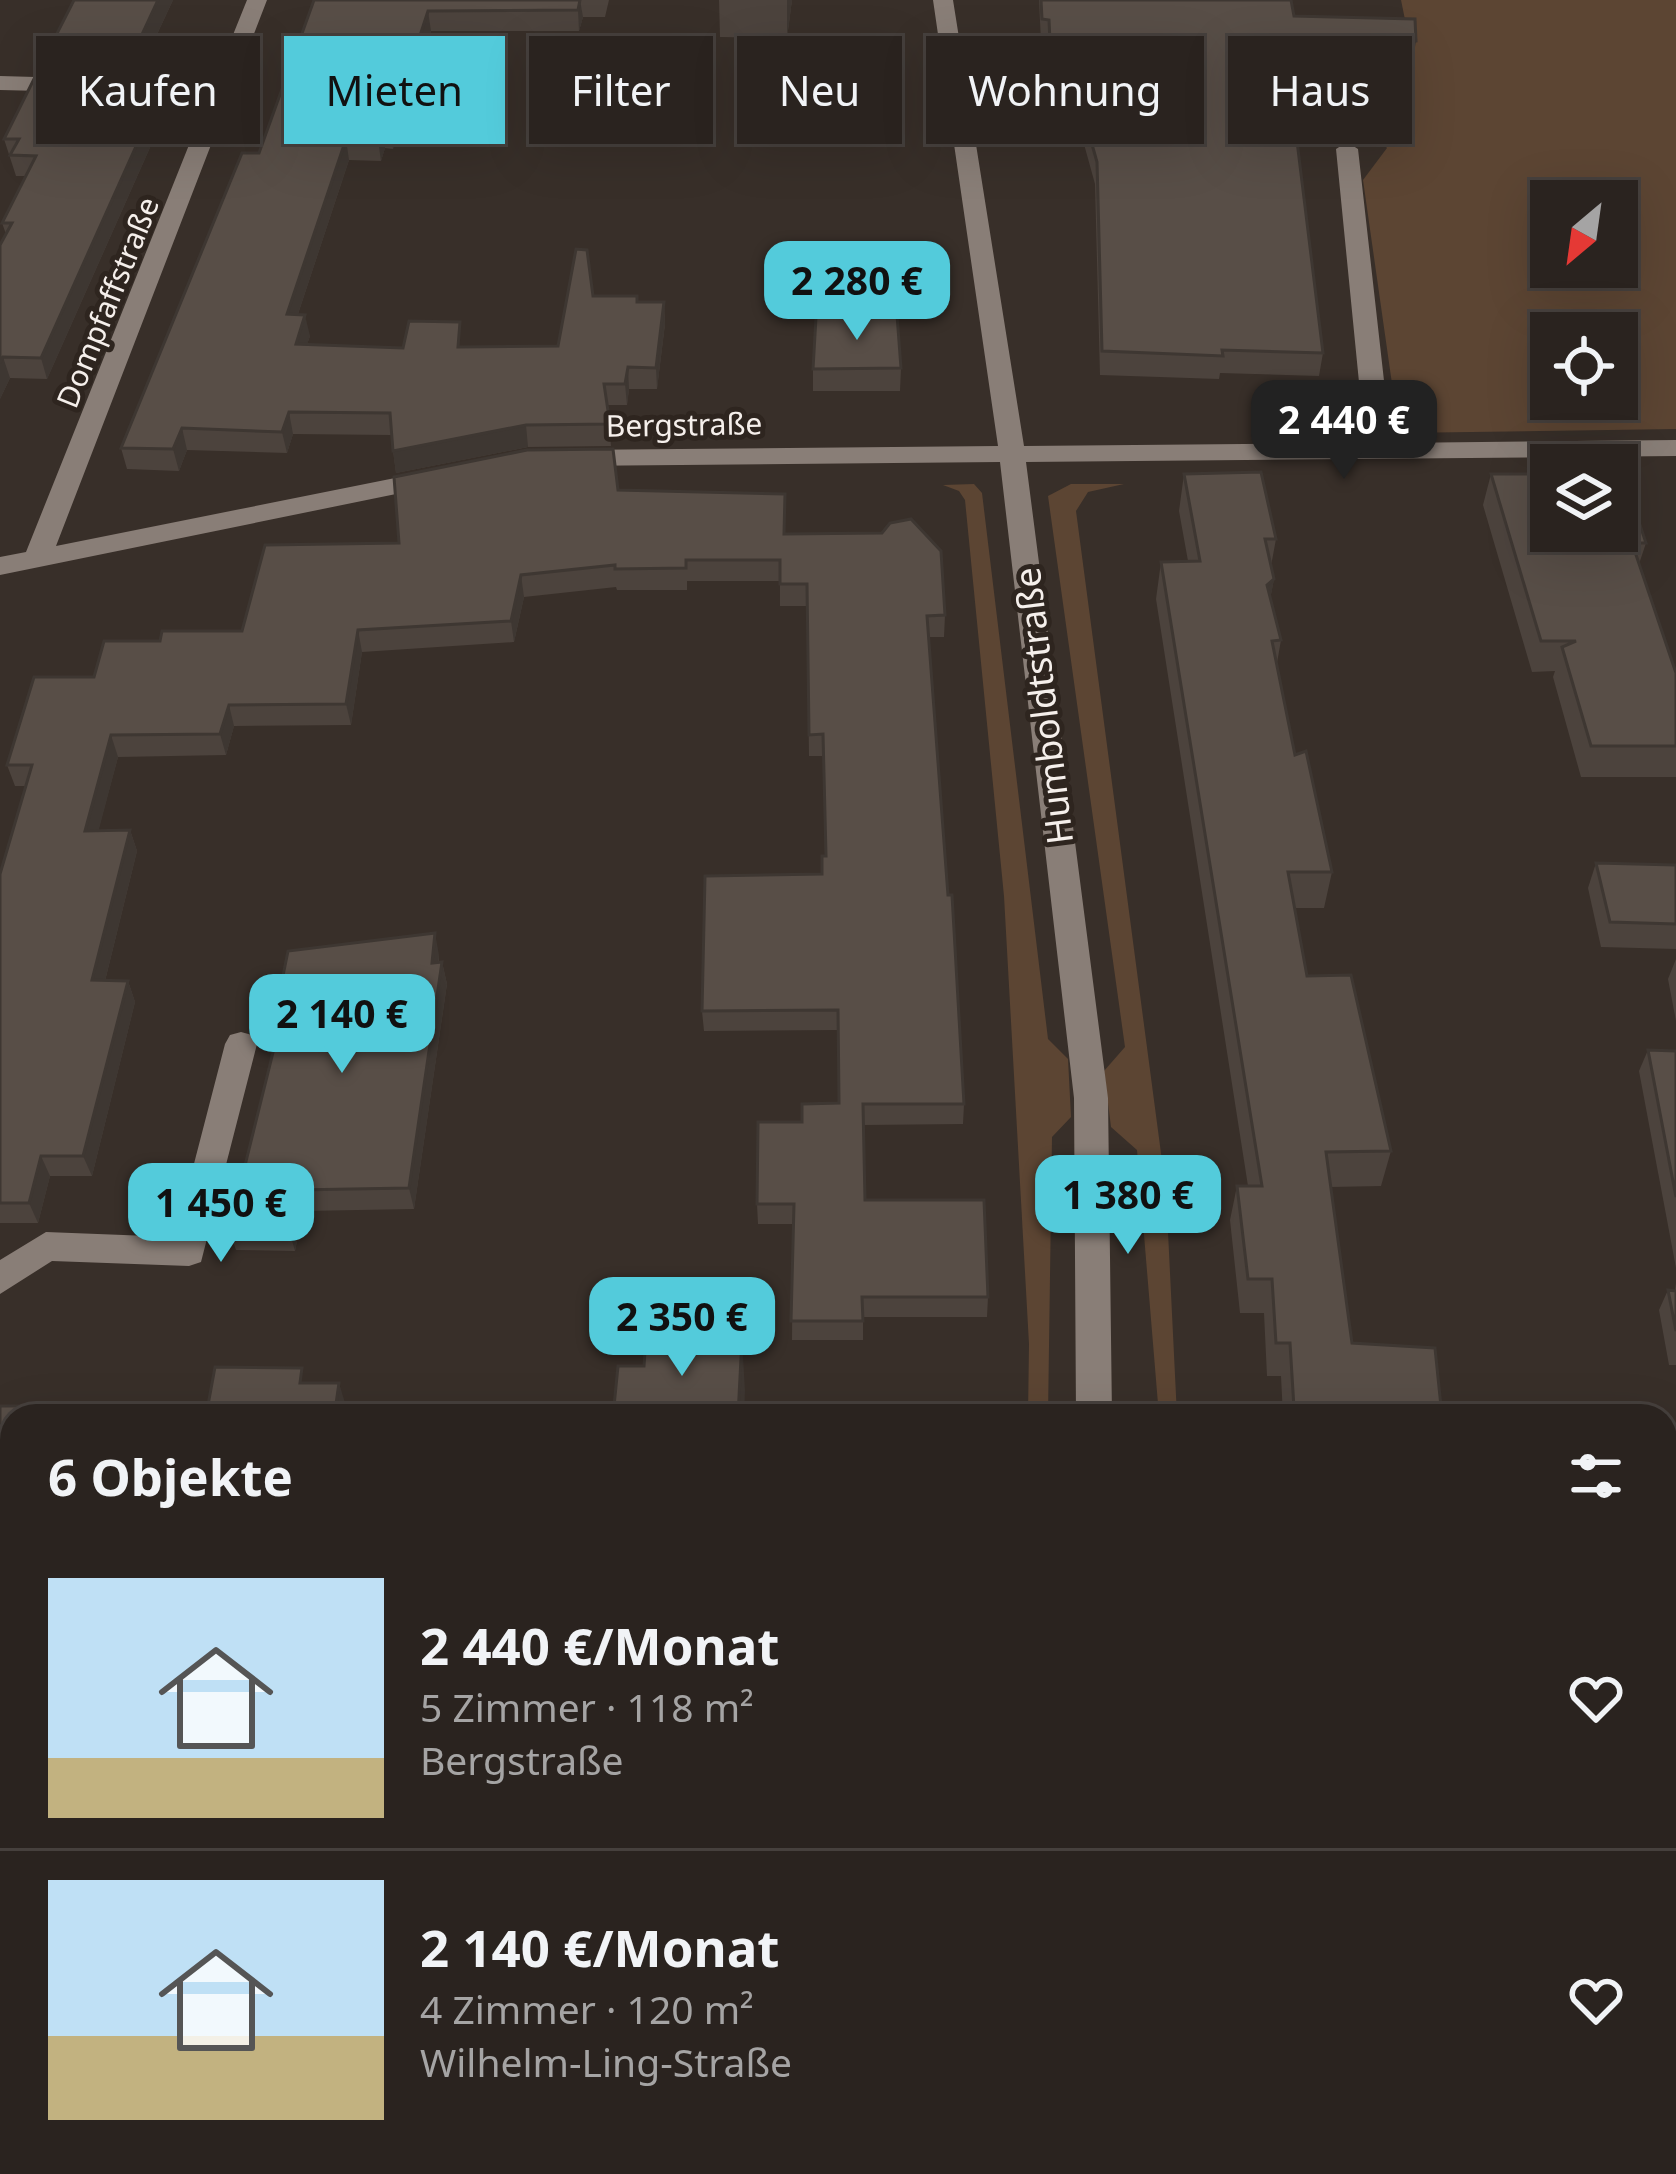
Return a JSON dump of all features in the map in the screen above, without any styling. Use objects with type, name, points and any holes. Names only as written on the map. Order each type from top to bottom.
[{"type":"street","name":"Dompfaffstraße","points":[[244,36],[257,0]]},
{"type":"street","name":"Humboldtstraße","points":[[943,0],[1012,453],[1090,1098],[1094,1404]]},
{"type":"street","points":[[0,83],[36,84]]},
{"type":"street","name":"Dompfaffstraße","points":[[37,559],[202,144]]},
{"type":"street","points":[[1347,149],[1379,451]]},
{"type":"street","name":"Bergstraße","points":[[552,459],[1676,448]]},
{"type":"street","points":[[0,566],[458,473]]},
{"type":"street","points":[[0,1247],[189,1252],[242,1044]]},
{"type":"street","points":[[0,1279],[46,1246]]},
{"type":"shaded area","points":[[1401,0],[1676,0],[1676,429],[1399,433],[1363,180],[1387,148],[1384,144],[1412,144],[1412,36]]},
{"type":"shaded area","points":[[974,484],[982,493],[1048,1039],[1068,1059],[1071,1117],[1052,1137],[1048,1404],[1028,1404],[1029,1344],[1004,896],[965,500],[959,491],[943,485]]},
{"type":"shaded area","points":[[1071,484],[1124,484],[1088,492],[1076,511],[1166,1191],[1176,1404],[1158,1404],[1137,1150],[1111,1127],[1104,1071],[1125,1047],[1048,496]]},
{"type":"building","points":[[74,0],[158,0],[141,36],[56,36]]},
{"type":"building","points":[[314,0],[580,0],[578,10],[428,11],[420,36],[301,36]]},
{"type":"building","points":[[1041,0],[1291,0],[1294,16],[1415,19],[1416,41],[1412,42],[1412,36],[1228,36],[1228,144],[1297,144],[1323,353],[1222,350],[1223,356],[1102,351],[1097,162],[1092,144],[1204,144],[1204,36],[1050,36],[1049,20],[1042,19]]},
{"type":"building","points":[[36,75],[36,144],[137,144],[41,358],[3,357],[0,363],[0,245],[12,223],[2,223],[36,156],[10,155],[19,139],[4,139]]},
{"type":"building","points":[[284,83],[284,144],[344,144],[287,314],[305,315],[296,344],[403,348],[409,321],[460,322],[458,347],[558,346],[576,249],[587,250],[593,296],[637,296],[637,302],[664,302],[656,368],[628,367],[625,384],[604,384],[610,424],[526,425],[393,451],[390,413],[289,412],[282,432],[182,428],[173,449],[121,448],[242,153],[259,153]]},
{"type":"building","points":[[897,315],[901,368],[813,369],[816,317]]},
{"type":"building","points":[[613,449],[618,490],[785,494],[784,534],[882,533],[890,523],[911,519],[941,551],[945,615],[927,616],[948,895],[952,895],[964,1104],[863,1104],[865,1200],[984,1200],[988,1297],[862,1297],[863,1321],[791,1321],[794,1204],[757,1204],[758,1122],[802,1122],[802,1104],[839,1103],[838,1010],[702,1011],[705,876],[822,874],[822,856],[826,856],[823,734],[809,735],[807,584],[780,584],[780,560],[686,560],[686,568],[615,569],[615,565],[521,575],[511,621],[358,630],[346,704],[229,705],[220,734],[111,735],[85,831],[130,830],[92,980],[128,981],[83,1156],[41,1156],[29,1203],[0,1203],[0,874],[32,765],[7,765],[34,677],[94,677],[104,641],[160,641],[162,631],[242,631],[265,545],[399,543],[394,477],[527,450]]},
{"type":"building","points":[[1261,472],[1276,539],[1265,539],[1274,579],[1267,585],[1281,640],[1272,641],[1295,755],[1306,751],[1332,872],[1288,872],[1307,976],[1351,975],[1391,1151],[1326,1152],[1352,1343],[1435,1348],[1441,1404],[1294,1404],[1290,1343],[1276,1343],[1272,1279],[1248,1279],[1237,1186],[1262,1186],[1161,562],[1200,561],[1184,474]]},
{"type":"building","points":[[1491,474],[1530,474],[1530,552],[1635,552],[1676,673],[1676,746],[1591,746],[1562,647],[1576,641],[1541,641]]},
{"type":"building","points":[[1638,519],[1646,543],[1638,543]]},
{"type":"building","points":[[1596,863],[1676,865],[1676,924],[1610,922]]},
{"type":"building","points":[[435,933],[432,963],[442,962],[409,1188],[296,1190],[289,1230],[229,1230],[280,1024],[273,1025],[288,951]]},
{"type":"building","points":[[1648,1050],[1676,1051],[1676,1197]]},
{"type":"building","points":[[1668,1290],[1676,1291],[1676,1331]]},
{"type":"building","points":[[646,1337],[742,1339],[739,1404],[614,1404],[618,1366],[644,1366]]},
{"type":"building","points":[[215,1367],[302,1368],[300,1383],[339,1383],[336,1404],[208,1404]]}]
